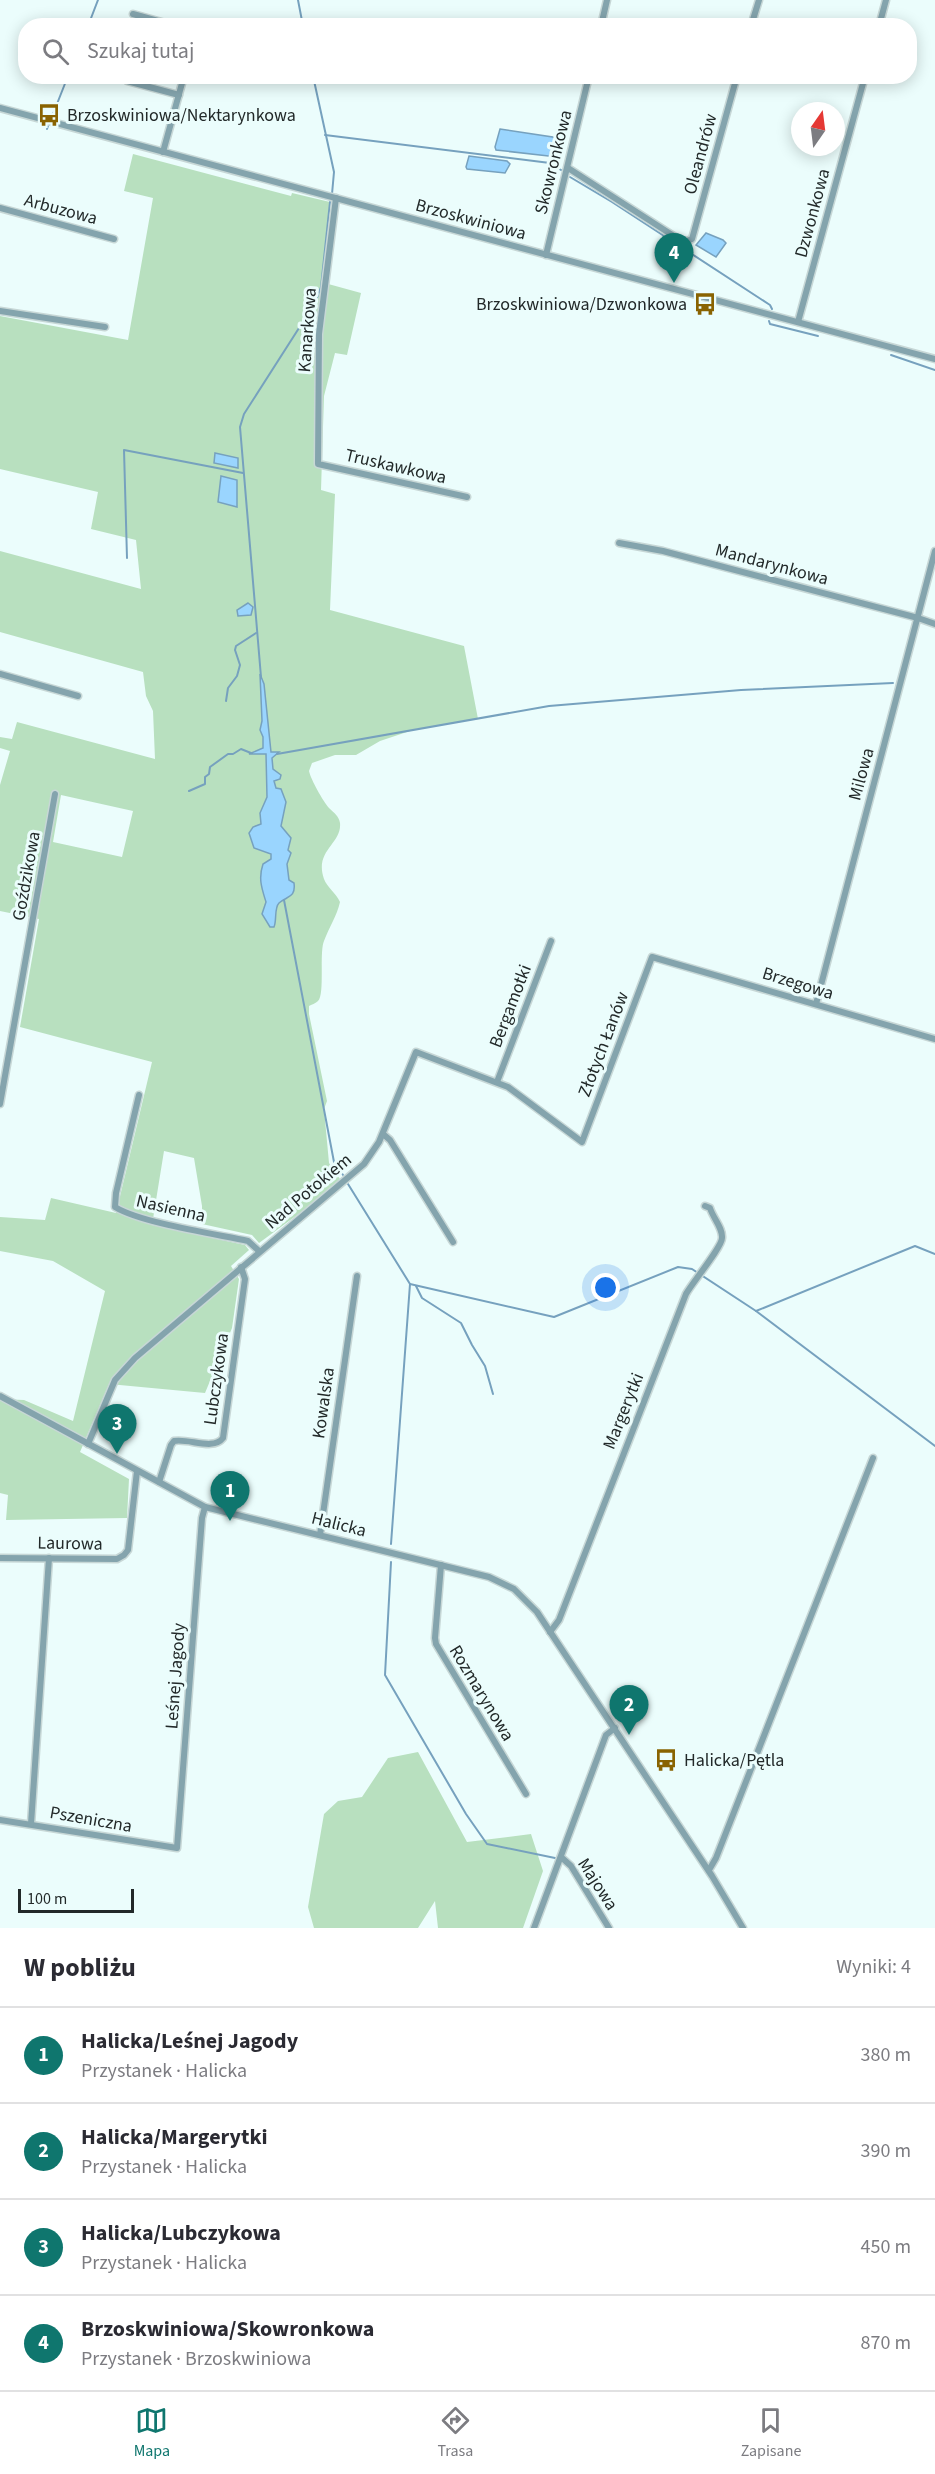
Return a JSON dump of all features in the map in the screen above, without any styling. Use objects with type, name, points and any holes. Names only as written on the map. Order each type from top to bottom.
[{"type":"street","points":[[604,18],[608,0]]},
{"type":"street","points":[[754,18],[759,0]]},
{"type":"street","points":[[881,18],[886,0]]},
{"type":"street","points":[[133,14],[148,18]]},
{"type":"street","points":[[138,84],[179,95]]},
{"type":"street","points":[[163,152],[182,84]]},
{"type":"street","name":"Skowronkowa","points":[[546,255],[587,84]]},
{"type":"street","name":"Oleandrów","points":[[568,168],[680,240],[684,242],[692,239],[735,84]]},
{"type":"street","name":"Dzwonkowa","points":[[798,322],[863,84]]},
{"type":"street","name":"Brzoskwiniowa","points":[[0,108],[935,359]]},
{"type":"street","name":"Kanarkowa","points":[[318,464],[319,334],[336,198]]},
{"type":"street","name":"Arbuzowa","points":[[0,208],[114,239]]},
{"type":"street","points":[[0,311],[105,327]]},
{"type":"street","name":"Truskawkowa","points":[[318,464],[467,497]]},
{"type":"street","name":"Mandarynkowa","points":[[619,543],[663,551],[935,624]]},
{"type":"street","name":"Milowa","points":[[816,1004],[935,551]]},
{"type":"street","points":[[0,675],[78,696]]},
{"type":"street","name":"Goździkowa","points":[[0,1104],[56,794]]},
{"type":"street","name":"Bergamotki","points":[[497,1082],[551,941]]},
{"type":"street","name":"Brzegowa","points":[[652,957],[935,1040]]},
{"type":"street","name":"Złotych Łanów","points":[[582,1143],[652,957]]},
{"type":"street","name":"Nad Potokiem","points":[[88,1444],[115,1380],[135,1358],[364,1164],[383,1134],[416,1052],[508,1087],[582,1143]]},
{"type":"street","name":"Nasienna","points":[[140,1095],[116,1193],[115,1207],[122,1212],[160,1222],[248,1241],[259,1251]]},
{"type":"street","points":[[383,1134],[390,1140],[453,1242]]},
{"type":"street","name":"Margerytki","points":[[550,1632],[559,1620],[686,1294],[720,1246],[723,1238],[708,1207]]},
{"type":"street","name":"Lubczykowa","points":[[159,1482],[174,1441],[213,1444],[223,1438],[245,1278],[241,1267]]},
{"type":"street","name":"Kowalska","points":[[320,1535],[357,1276]]},
{"type":"street","name":"Halicka","points":[[0,1396],[205,1507],[441,1564],[489,1577],[514,1589],[533,1606],[709,1870],[743,1928]]},
{"type":"street","points":[[709,1870],[716,1858],[873,1458]]},
{"type":"street","name":"Laurowa","points":[[0,1558],[117,1559],[124,1555],[128,1550],[137,1471]]},
{"type":"street","name":"Leśnej Jagody","points":[[177,1848],[202,1518],[205,1507]]},
{"type":"street","points":[[31,1824],[49,1558]]},
{"type":"street","name":"Rozmarynowa","points":[[441,1564],[436,1644],[526,1794]]},
{"type":"street","points":[[534,1928],[606,1735],[615,1728]]},
{"type":"street","name":"Pszeniczna","points":[[0,1820],[177,1848]]},
{"type":"street","name":"Majowa","points":[[561,1857],[571,1866],[609,1928]]},
{"type":"green space","points":[[133,154],[291,196],[292,193],[330,202],[321,282],[361,293],[347,355],[335,353],[324,396],[321,490],[335,494],[330,610],[464,646],[478,719],[416,729],[380,741],[356,755],[335,755],[312,763],[309,771],[312,780],[340,823],[337,837],[325,854],[322,869],[325,882],[340,902],[323,947],[320,997],[317,1002],[309,1006],[309,1014],[327,1101],[324,1109],[329,1163],[340,1179],[304,1210],[259,1243],[252,1235],[202,1224],[202,1206],[194,1158],[164,1151],[152,1225],[245,1245],[249,1250],[231,1266],[239,1279],[232,1328],[205,1393],[109,1384],[80,1452],[129,1479],[127,1518],[6,1520],[8,1495],[0,1493],[0,1399],[24,1400],[73,1421],[105,1291],[53,1261],[0,1251],[0,1217],[45,1220],[51,1198],[116,1213],[152,1062],[20,1027],[39,919],[0,911],[0,785],[10,751],[0,748],[0,737],[12,739],[17,722],[155,759],[153,711],[146,696],[143,672],[0,632],[0,551],[141,589],[136,540],[91,529],[98,492],[0,469],[0,316],[128,340],[153,198],[124,191]],"holes":[[[61,795],[133,811],[122,857],[53,842]]]},
{"type":"green space","points":[[418,1752],[467,1842],[531,1834],[543,1871],[523,1928],[438,1928],[435,1901],[418,1928],[314,1928],[308,1907],[324,1814],[338,1801],[362,1797],[388,1758]]},
{"type":"water","points":[[500,129],[559,138],[557,157],[496,150]]},
{"type":"water","points":[[469,156],[507,161],[510,164],[505,173],[467,169]]},
{"type":"water","points":[[706,233],[726,243],[716,257],[696,245]]},
{"type":"water","points":[[215,453],[238,458],[238,468],[214,463]]},
{"type":"water","points":[[221,476],[237,480],[237,507],[218,502]]},
{"type":"water","points":[[248,603],[253,607],[251,615],[238,616],[237,610]]},
{"type":"water","points":[[260,674],[264,684],[271,752],[279,752],[272,758],[273,769],[281,775],[280,779],[274,781],[276,788],[281,789],[286,802],[281,826],[291,838],[288,850],[291,853],[287,864],[289,880],[294,883],[292,894],[277,905],[274,927],[270,927],[262,914],[266,902],[261,874],[263,864],[271,859],[271,854],[254,848],[249,833],[253,827],[261,824],[260,813],[267,797],[266,754],[249,754],[263,748],[263,737],[260,730],[262,721]]},
{"type":"waterway","points":[[91,18],[98,0]]},
{"type":"waterway","points":[[298,0],[301,18]]},
{"type":"waterway","points":[[53,114],[65,84]]},
{"type":"waterway","points":[[315,84],[334,172],[332,194]]},
{"type":"waterway","points":[[325,135],[550,163],[561,170]]},
{"type":"waterway","points":[[570,177],[770,305],[772,309]]},
{"type":"waterway","points":[[261,677],[240,427],[244,414],[315,303],[321,287],[330,202]]},
{"type":"waterway","points":[[769,321],[770,324],[818,336]]},
{"type":"waterway","points":[[891,355],[935,370]]},
{"type":"waterway","points":[[127,558],[124,450],[243,473]]},
{"type":"waterway","points":[[226,701],[228,688],[237,676],[240,665],[235,650],[236,646],[256,633]]},
{"type":"waterway","points":[[277,754],[549,706],[741,690],[893,683]]},
{"type":"waterway","points":[[189,791],[205,784],[205,777],[209,774],[210,767],[228,754],[241,749],[251,753]]},
{"type":"waterway","points":[[284,900],[334,1162],[343,1175]]},
{"type":"waterway","points":[[348,1184],[410,1284],[391,1544]]},
{"type":"waterway","points":[[756,1311],[915,1246],[935,1254]]},
{"type":"waterway","points":[[410,1284],[554,1317],[678,1267],[692,1269],[756,1311],[935,1446]]},
{"type":"waterway","points":[[416,1286],[422,1298],[461,1323],[485,1366],[493,1394]]},
{"type":"waterway","points":[[391,1562],[385,1675],[466,1814],[487,1844],[555,1858]]},
{"type":"place","name":"Brzoskwiniowa/Nektarynkowa","points":[[49,115]]},
{"type":"place","name":"Brzoskwiniowa/Skowronkowa","points":[[674,283]]},
{"type":"place","name":"Brzoskwiniowa/Dzwonkowa","points":[[705,304]]},
{"type":"place","name":"Halicka/Lubczykowa","points":[[117,1454]]},
{"type":"place","name":"Halicka/Leśnej Jagody","points":[[230,1521]]},
{"type":"place","name":"Halicka/Margerytki","points":[[629,1735]]},
{"type":"place","name":"Halicka/Pętla","points":[[666,1760]]}]
